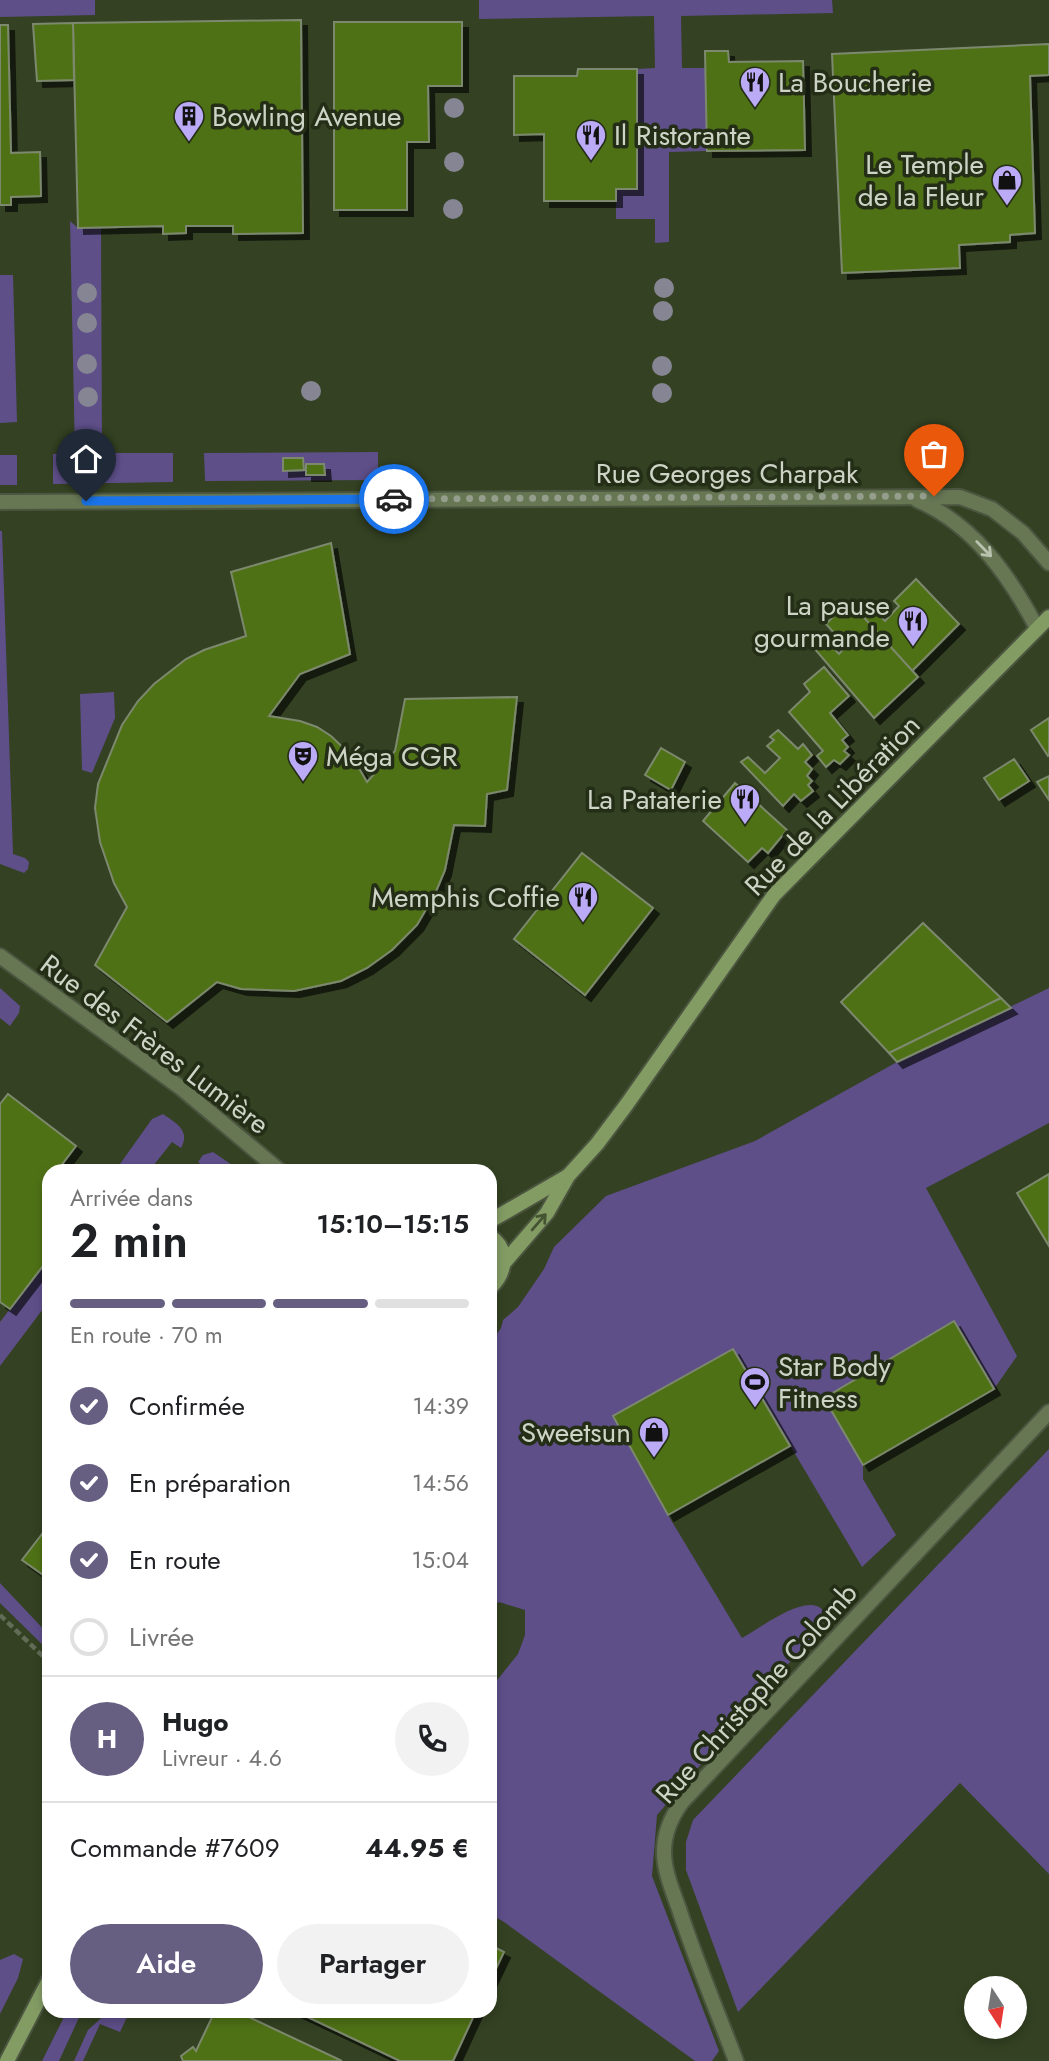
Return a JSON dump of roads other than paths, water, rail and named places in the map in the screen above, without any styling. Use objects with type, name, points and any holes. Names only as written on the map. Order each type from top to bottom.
[{"type":"main road","name":"Rue de la Libération","points":[[497,1279],[505,1263],[547,1213],[568,1177],[604,1135],[774,895],[1049,617]]},
{"type":"main road","name":"Rue de la Libération","points":[[497,1217],[568,1177]]},
{"type":"main road","points":[[497,1242],[505,1263]]},
{"type":"main road","points":[[7,2061],[42,1994]]},
{"type":"street","name":"Rue Georges Charpak","points":[[909,496],[939,509],[985,549],[1019,593],[1037,628]]},
{"type":"street","name":"Rue Georges Charpak","points":[[0,502],[960,497],[992,509],[1023,533],[1049,563]]},
{"type":"street","name":"Rue des Frères Lumière","points":[[0,956],[181,1088],[272,1164]]},
{"type":"street","name":"Rue Christophe Colomb","points":[[736,2061],[685,1928],[668,1874],[664,1854],[668,1828],[674,1814],[682,1802],[1049,1412]]},
{"type":"place","name":"La Boucherie","points":[[755,109]]},
{"type":"place","name":"Bowling Avenue","points":[[189,143]]},
{"type":"place","name":"Il Ristorante","points":[[591,162]]},
{"type":"place","name":"Le Temple de la Fleur","points":[[1007,207]]},
{"type":"place","name":"La pause gourmande","points":[[913,648]]},
{"type":"place","name":"Méga CGR","points":[[303,783]]},
{"type":"place","name":"La Pataterie","points":[[745,826]]},
{"type":"place","name":"Memphis Coffie","points":[[583,924]]},
{"type":"place","name":"Star Body Fitness","points":[[755,1409]]},
{"type":"place","name":"Sweetsun","points":[[654,1459]]}]
